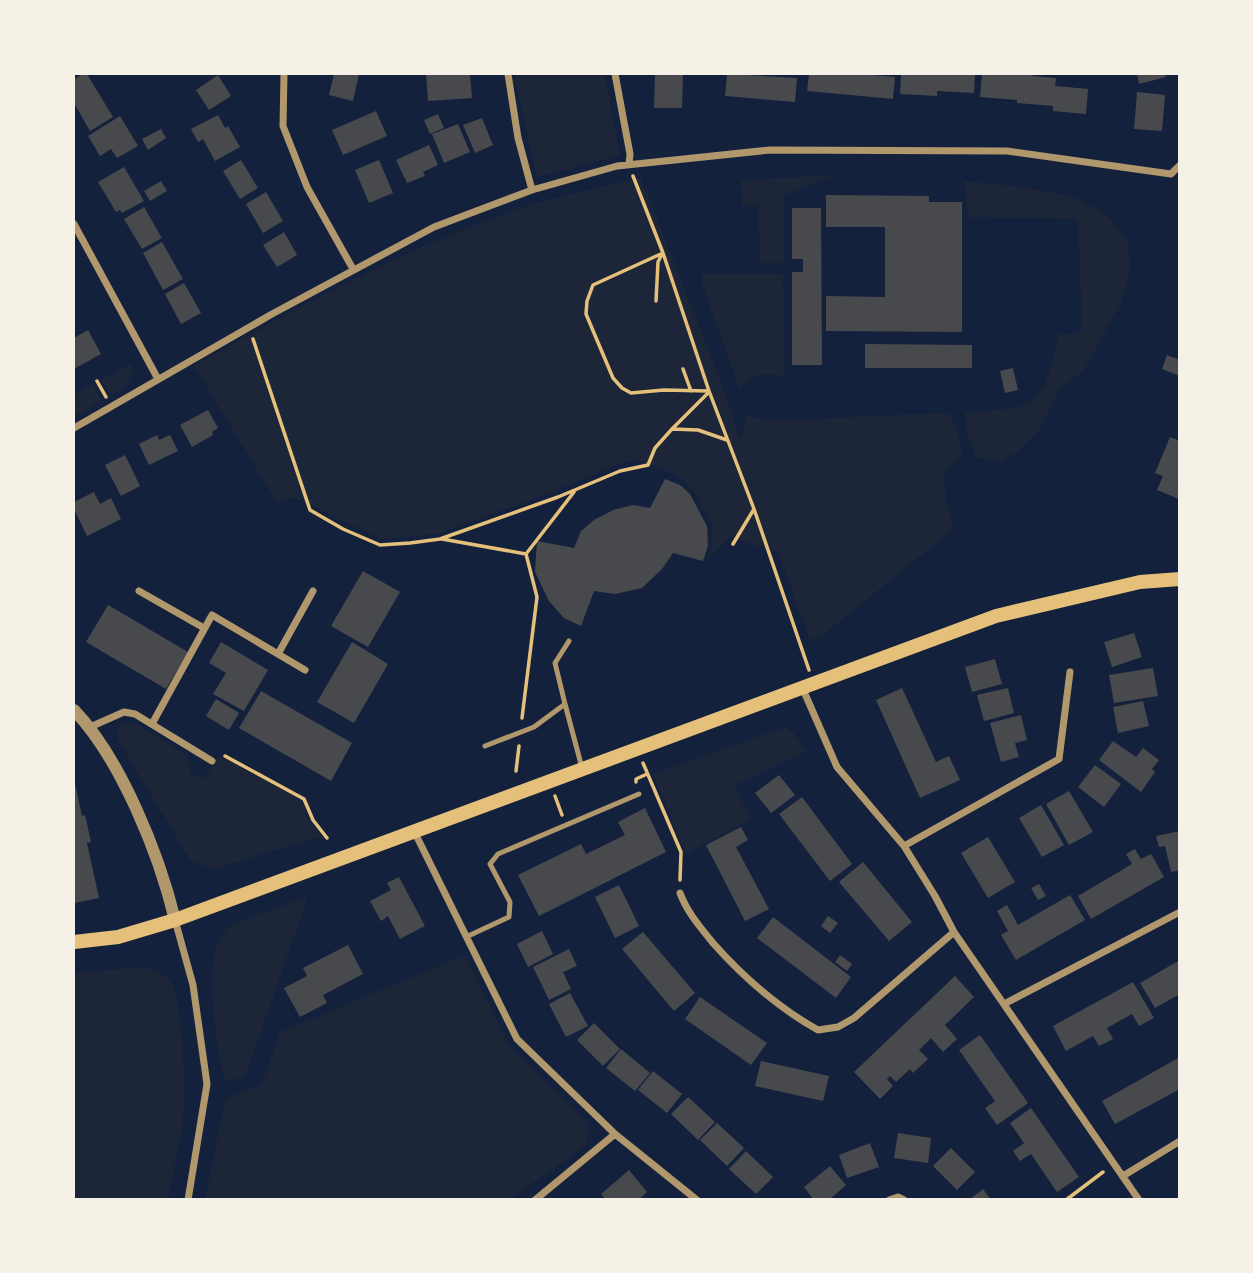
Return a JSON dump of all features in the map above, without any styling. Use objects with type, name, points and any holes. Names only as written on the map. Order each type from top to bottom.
[{"type":"main road","points":[[74,942],[118,937],[175,920],[996,616],[1140,582],[1180,579]]},
{"type":"street","points":[[284,74],[282,125],[307,187],[353,269]]},
{"type":"street","points":[[508,74],[518,138],[532,190]]},
{"type":"street","points":[[615,74],[630,154],[629,164]]},
{"type":"street","points":[[74,428],[353,269],[434,227],[532,190],[629,164],[770,150],[821,149],[1007,151],[1171,174],[1180,165]]},
{"type":"street","points":[[74,224],[158,379]]},
{"type":"street","points":[[139,591],[204,628]]},
{"type":"street","points":[[278,654],[313,591]]},
{"type":"street","points":[[152,724],[212,615],[305,670]]},
{"type":"street","points":[[904,846],[1059,759],[1070,672]]},
{"type":"street","points":[[808,684],[837,766],[904,846],[954,932],[1139,1199]]},
{"type":"street","points":[[74,710],[90,727],[130,796],[167,886],[193,985],[207,1083],[188,1199]]},
{"type":"street","points":[[90,727],[124,712],[135,714],[212,761]]},
{"type":"street","points":[[415,833],[517,1039],[615,1133],[697,1199]]},
{"type":"street","points":[[680,893],[684,905],[739,972],[768,998],[818,1030],[838,1027],[854,1018],[954,932]]},
{"type":"street","points":[[1004,1004],[1180,912]]},
{"type":"street","points":[[535,1199],[615,1133]]},
{"type":"street","points":[[1123,1175],[1180,1141]]},
{"type":"street","points":[[889,1199],[904,1199]]},
{"type":"lane","points":[[569,641],[555,663],[582,768]]},
{"type":"lane","points":[[485,746],[534,727],[565,704]]},
{"type":"lane","points":[[466,937],[509,917],[510,902],[489,864],[498,854],[639,794]]},
{"type":"path","points":[[629,164],[663,253],[709,391],[754,509],[808,684]]},
{"type":"path","points":[[656,302],[658,262],[663,253]]},
{"type":"path","points":[[663,253],[593,285],[586,314],[613,378],[622,388],[631,393],[664,390],[709,391]]},
{"type":"path","points":[[249,328],[310,510],[343,529],[380,545],[440,539],[620,471],[648,465],[655,447],[709,391]]},
{"type":"path","points":[[683,369],[691,391]]},
{"type":"path","points":[[671,429],[698,430],[727,440]]},
{"type":"path","points":[[526,554],[575,490]]},
{"type":"path","points":[[733,544],[754,509]]},
{"type":"path","points":[[440,539],[526,554]]},
{"type":"path","points":[[516,771],[537,597],[526,554]]},
{"type":"path","points":[[636,748],[681,852],[680,893]]},
{"type":"path","points":[[212,761],[221,754],[304,799],[313,820],[327,838]]},
{"type":"path","points":[[549,780],[566,825]]},
{"type":"path","points":[[1066,1199],[1115,1163]]},
{"type":"shaded area","points":[[516,74],[604,74],[620,155],[537,177],[515,81]]},
{"type":"shaded area","points":[[836,175],[784,195],[784,263],[760,263],[758,205],[742,205],[741,180]]},
{"type":"shaded area","points":[[641,178],[720,379],[741,441],[747,415],[768,421],[938,413],[950,415],[958,432],[962,456],[943,474],[954,529],[821,636],[810,640],[778,552],[730,537],[713,555],[708,556],[712,547],[712,526],[694,491],[683,480],[663,469],[636,460],[615,465],[555,491],[437,534],[381,539],[293,497],[276,501],[194,366],[319,297],[448,236],[537,203]]},
{"type":"shaded area","points":[[964,181],[1023,187],[1075,197],[1108,216],[1128,242],[1130,271],[1121,303],[1083,372],[1062,386],[1037,433],[1016,453],[1000,462],[977,458],[967,436],[965,412],[1008,408],[1033,399],[1048,376],[1058,334],[1081,333],[1078,219],[968,217]]},
{"type":"shaded area","points":[[703,274],[783,274],[785,376],[755,376],[740,390],[701,281]]},
{"type":"shaded area","points":[[132,363],[134,369],[127,385],[110,396],[101,380]]},
{"type":"shaded area","points":[[93,384],[102,401],[74,416],[74,395]]},
{"type":"shaded area","points":[[125,722],[135,723],[187,755],[191,773],[206,779],[219,755],[302,800],[308,818],[322,836],[213,869],[191,861],[117,739],[117,728]]},
{"type":"shaded area","points":[[785,727],[794,733],[805,752],[734,786],[751,819],[686,854],[653,774]]},
{"type":"shaded area","points":[[305,897],[307,900],[245,1077],[224,1082],[212,999],[215,955],[221,938],[231,925]]},
{"type":"shaded area","points":[[465,955],[508,1044],[588,1123],[587,1145],[510,1199],[205,1199],[225,1099],[262,1084],[280,1032]]},
{"type":"shaded area","points":[[142,967],[161,973],[170,981],[175,992],[181,1027],[183,1120],[168,1199],[74,1199],[74,973]]},
{"type":"building","points":[[87,74],[113,117],[90,131],[74,103],[74,79]]},
{"type":"building","points":[[334,74],[359,74],[353,101],[329,95]]},
{"type":"building","points":[[426,74],[470,74],[472,98],[428,101]]},
{"type":"building","points":[[655,74],[683,74],[682,108],[654,108]]},
{"type":"building","points":[[727,74],[797,78],[795,102],[725,96]]},
{"type":"building","points":[[809,74],[895,77],[893,99],[807,91]]},
{"type":"building","points":[[901,74],[975,74],[974,93],[937,91],[937,96],[900,94]]},
{"type":"building","points":[[982,74],[1033,74],[1032,76],[1056,78],[1055,86],[1088,89],[1086,114],[1053,111],[1053,106],[1017,103],[1017,100],[980,97]]},
{"type":"building","points":[[1137,74],[1165,74],[1166,77],[1139,84]]},
{"type":"building","points":[[218,75],[231,96],[209,110],[196,90]]},
{"type":"building","points":[[1137,92],[1165,95],[1162,131],[1134,129]]},
{"type":"building","points":[[376,111],[387,136],[343,155],[332,130]]},
{"type":"building","points":[[438,114],[444,128],[430,134],[424,120]]},
{"type":"building","points":[[218,115],[240,147],[215,161],[203,139],[198,142],[191,129]]},
{"type":"building","points":[[120,116],[138,146],[117,158],[111,149],[100,156],[88,136]]},
{"type":"building","points":[[482,118],[493,145],[475,153],[463,125]]},
{"type":"building","points":[[458,124],[470,152],[444,163],[432,134]]},
{"type":"building","points":[[161,129],[166,138],[148,150],[142,139]]},
{"type":"building","points":[[429,145],[438,165],[423,172],[425,176],[407,183],[396,160]]},
{"type":"building","points":[[241,160],[258,188],[240,199],[223,171]]},
{"type":"building","points":[[379,160],[393,193],[369,203],[355,170]]},
{"type":"building","points":[[124,167],[144,201],[122,213],[120,210],[116,212],[98,182]]},
{"type":"building","points":[[161,181],[167,191],[150,201],[144,191]]},
{"type":"building","points":[[266,192],[283,221],[263,233],[246,204]]},
{"type":"building","points":[[826,195],[929,196],[929,202],[962,202],[962,332],[826,331],[826,296],[885,297],[885,227],[826,227]]},
{"type":"building","points":[[144,207],[162,238],[142,249],[124,219]]},
{"type":"building","points":[[792,208],[821,208],[822,365],[792,365],[792,272],[803,272],[803,259],[792,259]]},
{"type":"building","points":[[284,232],[297,255],[277,267],[263,245]]},
{"type":"building","points":[[162,242],[183,279],[163,290],[143,253]]},
{"type":"building","points":[[184,283],[201,313],[181,324],[165,294]]},
{"type":"building","points":[[88,330],[101,354],[74,369],[74,338]]},
{"type":"building","points":[[865,344],[972,345],[972,368],[865,368]]},
{"type":"building","points":[[1167,355],[1180,360],[1180,376],[1162,369]]},
{"type":"building","points":[[1013,368],[1018,390],[1005,393],[1000,371]]},
{"type":"building","points":[[208,410],[218,428],[212,432],[213,435],[192,447],[180,425]]},
{"type":"building","points":[[157,435],[159,440],[170,435],[178,451],[149,465],[139,444]]},
{"type":"building","points":[[1170,437],[1180,441],[1180,477],[1177,483],[1180,484],[1179,499],[1157,490],[1163,476],[1155,473]]},
{"type":"building","points":[[125,455],[140,486],[121,496],[105,465]]},
{"type":"building","points":[[665,479],[680,485],[690,494],[707,526],[708,546],[703,561],[673,553],[662,569],[642,588],[615,594],[594,591],[581,626],[564,618],[549,601],[535,572],[537,541],[574,548],[581,531],[613,510],[633,505],[650,508]]},
{"type":"building","points":[[94,492],[100,504],[111,498],[121,519],[87,536],[74,509],[74,502]]},
{"type":"building","points":[[363,571],[400,592],[368,647],[331,626]]},
{"type":"building","points":[[108,605],[188,652],[166,689],[86,642]]},
{"type":"building","points":[[1134,633],[1142,657],[1112,667],[1104,642]]},
{"type":"building","points":[[221,642],[268,670],[244,711],[213,694],[226,673],[209,663]]},
{"type":"building","points":[[352,642],[388,664],[354,723],[317,702]]},
{"type":"building","points":[[995,659],[1002,684],[972,692],[965,667]]},
{"type":"building","points":[[1153,668],[1158,696],[1114,703],[1109,675]]},
{"type":"building","points":[[902,688],[936,762],[949,756],[960,780],[920,798],[876,700]]},
{"type":"building","points":[[1008,688],[1014,713],[984,721],[977,695]]},
{"type":"building","points":[[261,691],[352,743],[331,781],[239,728]]},
{"type":"building","points":[[216,699],[239,713],[229,730],[206,716]]},
{"type":"building","points":[[1143,701],[1149,726],[1118,733],[1113,707]]},
{"type":"building","points":[[1021,715],[1027,740],[1015,743],[1019,757],[1001,762],[990,723]]},
{"type":"building","points":[[1113,741],[1136,757],[1143,748],[1159,760],[1152,769],[1155,772],[1141,792],[1099,760]]},
{"type":"building","points":[[1095,765],[1121,784],[1104,807],[1078,787]]},
{"type":"building","points":[[779,775],[795,795],[771,813],[755,793]]},
{"type":"building","points":[[74,779],[91,842],[87,843],[99,898],[74,903]]},
{"type":"building","points":[[1069,791],[1093,832],[1069,845],[1046,804]]},
{"type":"building","points":[[802,797],[852,864],[830,881],[779,814]]},
{"type":"building","points":[[1041,805],[1064,845],[1042,857],[1019,818]]},
{"type":"building","points":[[645,808],[666,852],[539,916],[518,875],[581,844],[586,854],[625,835],[618,822]]},
{"type":"building","points":[[741,827],[748,840],[736,847],[769,909],[745,921],[706,845]]},
{"type":"building","points":[[1180,831],[1180,870],[1171,872],[1165,846],[1159,847],[1156,836]]},
{"type":"building","points":[[988,837],[1015,882],[988,898],[961,853]]},
{"type":"building","points":[[1135,849],[1141,859],[1151,854],[1164,877],[1091,919],[1078,896],[1132,864],[1126,854]]},
{"type":"building","points":[[863,862],[912,922],[889,941],[839,882]]},
{"type":"building","points":[[399,877],[425,926],[400,939],[388,916],[381,921],[370,901],[391,890],[387,883]]},
{"type":"building","points":[[1039,884],[1046,896],[1038,900],[1031,888]]},
{"type":"building","points":[[619,885],[639,926],[615,938],[595,897]]},
{"type":"building","points":[[1070,895],[1085,920],[1016,960],[1001,935],[1008,931],[997,911],[1007,905],[1018,925]]},
{"type":"building","points":[[828,916],[838,923],[830,933],[821,926]]},
{"type":"building","points":[[773,917],[851,977],[836,998],[757,938]]},
{"type":"building","points":[[542,931],[553,954],[528,967],[517,944]]},
{"type":"building","points":[[643,932],[695,993],[674,1011],[622,949]]},
{"type":"building","points":[[348,945],[363,974],[323,995],[327,1003],[300,1017],[284,988],[307,976],[303,968]]},
{"type":"building","points":[[569,949],[577,966],[563,972],[571,989],[549,1000],[533,967]]},
{"type":"building","points":[[840,955],[852,964],[847,971],[835,962]]},
{"type":"building","points":[[1180,960],[1180,994],[1155,1008],[1140,983]]},
{"type":"building","points":[[955,976],[974,997],[945,1025],[957,1039],[943,1052],[931,1038],[919,1050],[928,1059],[913,1073],[910,1069],[896,1082],[890,1076],[887,1079],[893,1086],[880,1099],[854,1072]]},
{"type":"building","points":[[1133,982],[1154,1018],[1139,1026],[1132,1014],[1107,1028],[1113,1039],[1099,1046],[1093,1036],[1066,1051],[1053,1026]]},
{"type":"building","points":[[570,993],[588,1026],[566,1037],[549,1004]]},
{"type":"building","points":[[700,997],[767,1043],[751,1065],[685,1019]]},
{"type":"building","points":[[594,1023],[620,1049],[603,1066],[577,1040]]},
{"type":"building","points":[[980,1035],[1028,1103],[997,1125],[985,1108],[995,1101],[959,1050]]},
{"type":"building","points":[[621,1049],[650,1073],[635,1091],[606,1068]]},
{"type":"building","points":[[1180,1057],[1180,1089],[1115,1124],[1102,1101]]},
{"type":"building","points":[[761,1061],[829,1076],[823,1101],[755,1086]]},
{"type":"building","points":[[653,1071],[682,1094],[667,1113],[638,1090]]},
{"type":"building","points":[[688,1097],[715,1122],[698,1140],[671,1114]]},
{"type":"building","points":[[1031,1108],[1079,1177],[1057,1192],[1031,1154],[1020,1161],[1013,1151],[1024,1143],[1010,1123]]},
{"type":"building","points":[[717,1123],[744,1148],[727,1166],[700,1140]]},
{"type":"building","points":[[898,1133],[931,1138],[928,1163],[894,1158]]},
{"type":"building","points":[[870,1143],[879,1167],[847,1178],[839,1155]]},
{"type":"building","points":[[951,1148],[975,1172],[957,1190],[933,1166]]},
{"type":"building","points":[[746,1151],[773,1177],[756,1194],[729,1169]]},
{"type":"building","points":[[830,1166],[846,1185],[829,1200],[814,1200],[804,1187]]},
{"type":"building","points":[[629,1170],[647,1192],[638,1200],[606,1200],[601,1194]]},
{"type":"building","points":[[983,1189],[991,1200],[969,1200]]}]
